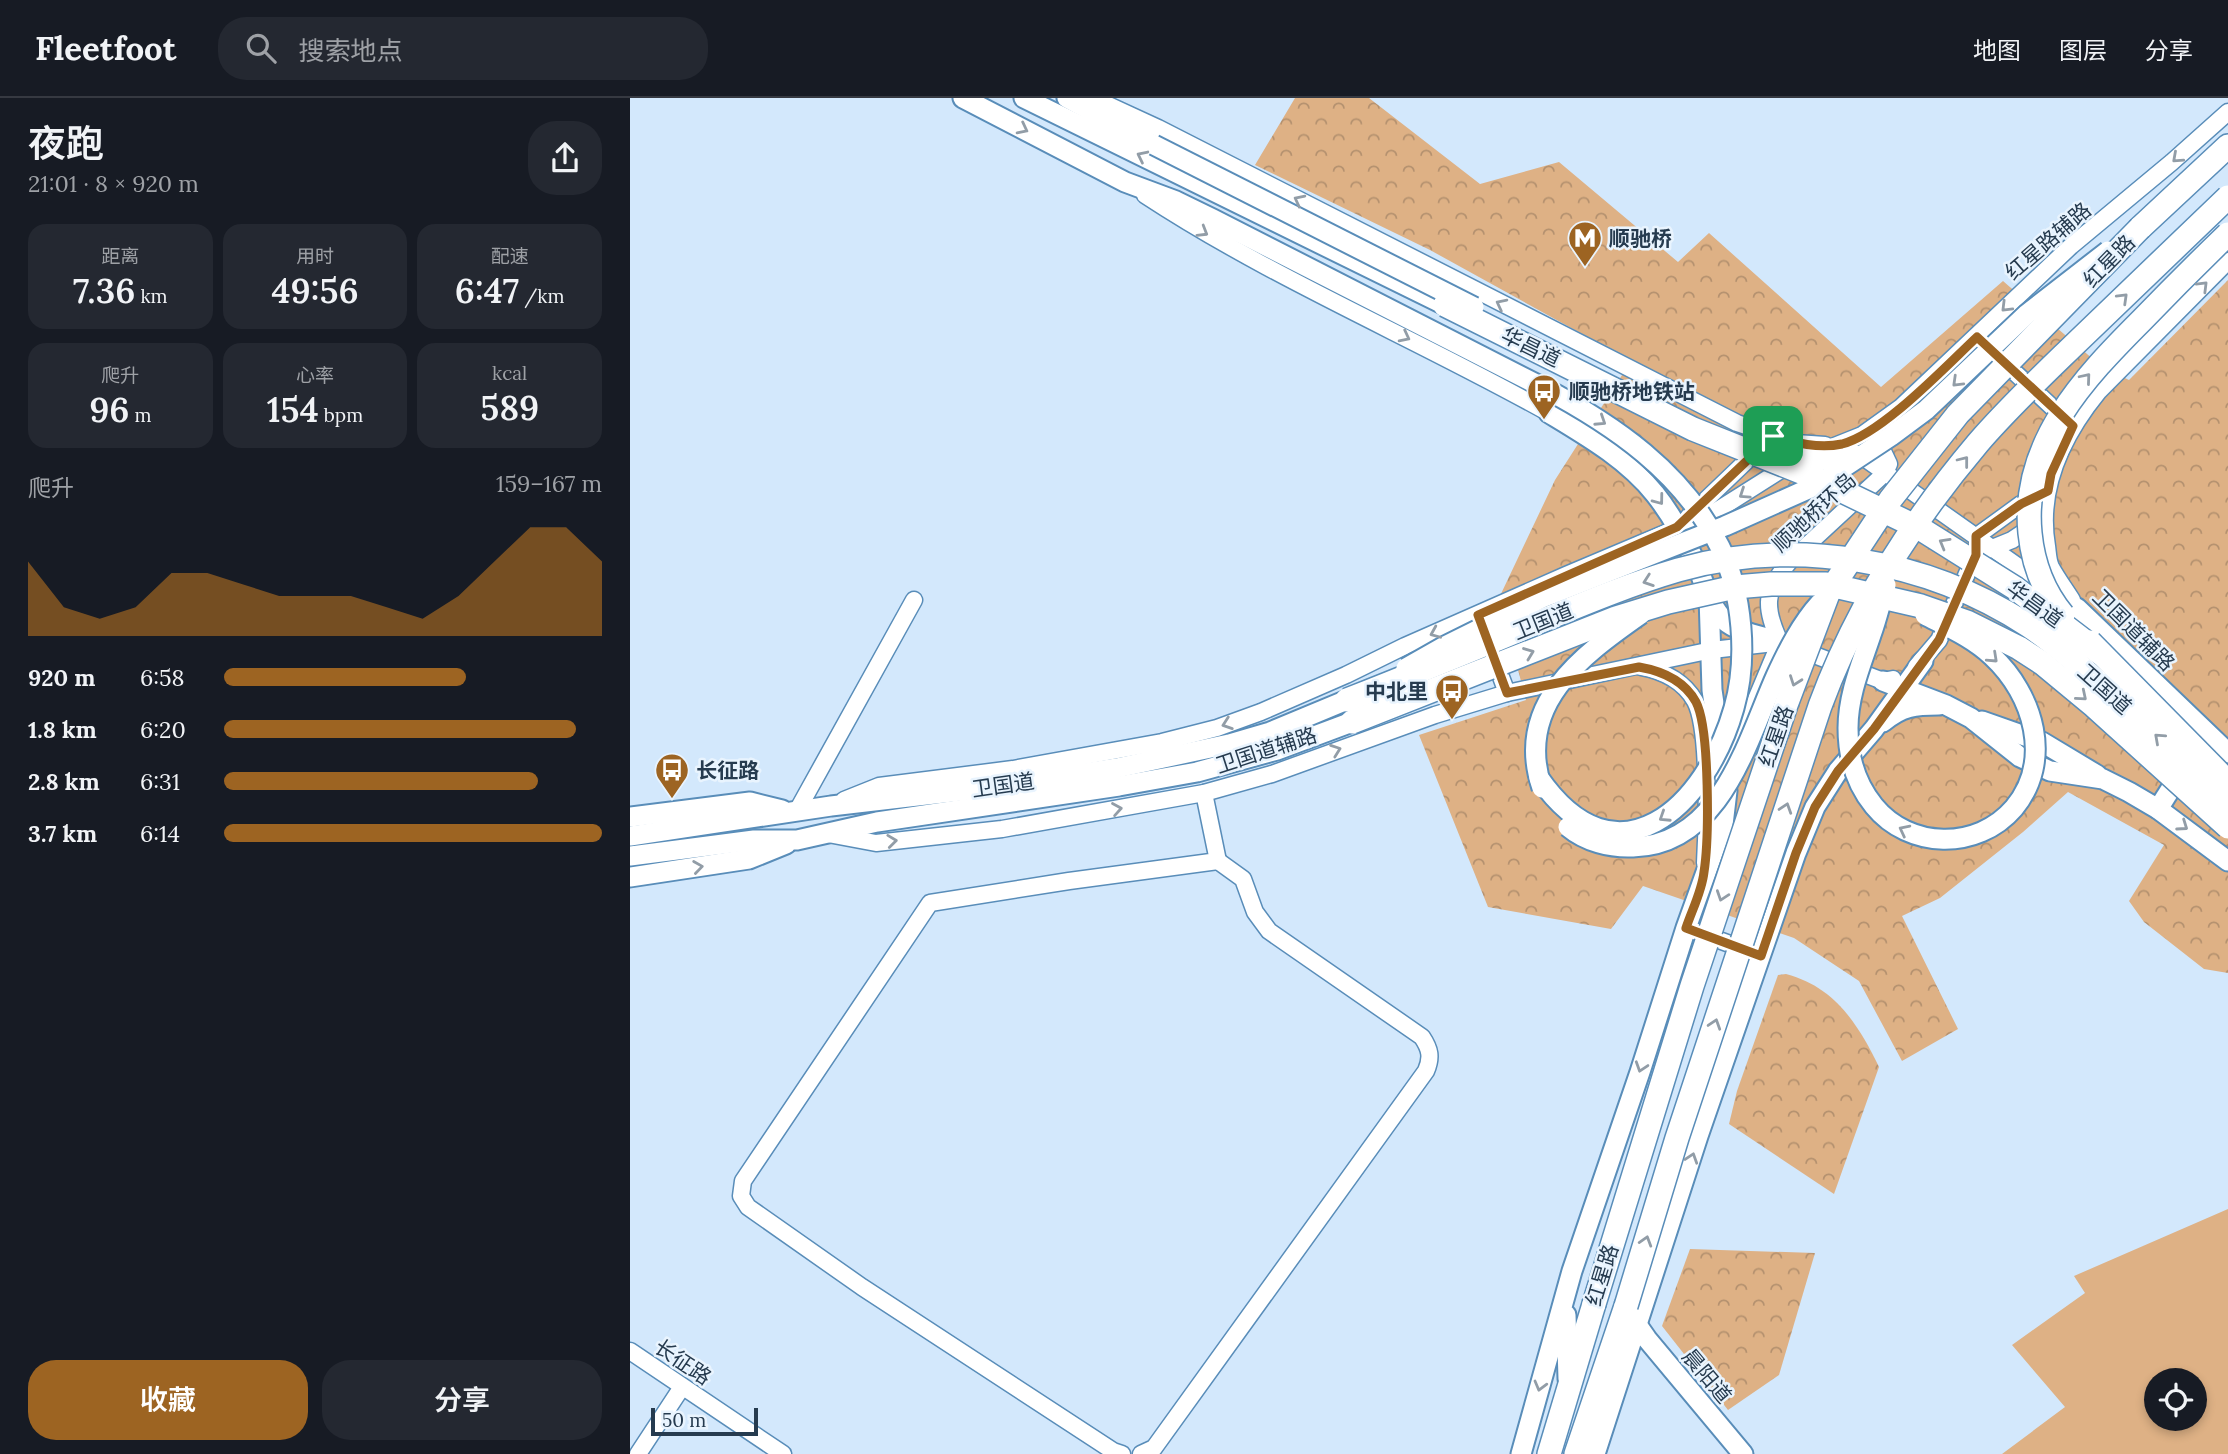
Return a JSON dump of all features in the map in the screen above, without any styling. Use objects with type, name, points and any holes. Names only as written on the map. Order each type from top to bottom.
[{"type":"highway","name":"红星路","points":[[1549,1454],[1568,1386],[1567,1343],[1594,1304],[1692,986],[1786,705],[1828,594],[1890,500],[1958,414],[2140,228],[2228,146]]},
{"type":"highway","name":"红星路","points":[[1576,1454],[1599,1383],[1632,1316],[1681,1125],[1820,706],[1847,642],[1895,556],[1979,442],[2041,377],[2228,197]]},
{"type":"highway","points":[[2100,653],[2056,607],[2046,592],[2035,565],[2029,523],[2029,499],[2036,466],[2058,418],[2080,385],[2228,233]]},
{"type":"highway","name":"华昌道","points":[[1445,305],[1693,429],[1811,476],[1920,529],[2015,588],[2100,653]]},
{"type":"highway","name":"卫国道","points":[[1350,711],[1567,611],[1680,570],[1758,556],[1834,556],[1917,574],[1989,603],[2029,626],[2070,657],[2228,801]]},
{"type":"highway","name":"卫国道","points":[[1350,711],[1651,607],[1723,590],[1772,584],[1826,584],[1893,598],[1997,635],[2042,663],[2094,706],[2228,827]]},
{"type":"highway","name":"卫国道","points":[[2100,653],[2228,782]]},
{"type":"highway","points":[[1599,1383],[1625,1362]]},
{"type":"main road","points":[[963,98],[1125,182],[1176,201],[1291,258],[1569,401],[1608,425],[1663,469],[1702,516],[1719,545],[1736,594],[1740,674],[1730,722],[1713,761],[1697,787],[1673,811],[1647,826],[1626,831],[1609,831],[1590,826],[1570,815],[1539,778]]},
{"type":"main road","name":"华昌道","points":[[1024,98],[1445,305]]},
{"type":"main road","points":[[1066,98],[1154,145],[1691,415],[1777,453],[1830,460],[1873,448]]},
{"type":"main road","points":[[1350,711],[1443,647],[1542,598],[1725,526],[1818,485],[1909,423],[1945,394],[2027,314],[2081,270],[2140,228]]},
{"type":"main road","points":[[1549,413],[1598,443],[1640,478],[1655,495],[1677,527],[1719,614],[1735,627],[1780,642]]},
{"type":"main road","points":[[1893,598],[1961,634],[1992,656],[2011,677],[2028,707],[2036,750],[2031,779],[2013,809],[1999,821],[1970,836],[1958,839],[1929,839],[1917,837],[1893,825],[1870,801],[1853,767],[1848,727],[1851,699],[1895,556]]},
{"type":"main road","points":[[1651,607],[1585,657],[1551,694],[1539,718],[1535,743],[1539,778],[1547,802],[1572,830],[1595,842],[1618,847],[1647,847],[1672,838],[1702,816],[1723,791],[1745,751],[1784,658],[1810,614],[1828,594]]},
{"type":"main road","points":[[1521,1454],[1567,1343],[1565,1296],[1686,928],[1716,848],[1725,814],[1727,791],[1708,709],[1712,650],[1709,597]]},
{"type":"main road","name":"卫国道辅路","points":[[2077,608],[2228,753]]},
{"type":"main road","points":[[1595,1454],[1625,1362],[1632,1316],[1698,1136],[1796,853],[1815,807],[1838,771],[1874,729],[1923,661]]},
{"type":"main road","points":[[1923,661],[1933,688],[1946,705]]},
{"type":"main road","points":[[1883,681],[1946,705],[1971,718],[2020,757],[2050,771],[2103,779],[2158,808],[2228,861]]},
{"type":"main road","points":[[1874,729],[1897,710],[1925,705],[1946,705]]},
{"type":"main road","name":"卫国道","points":[[630,836],[793,811],[986,788],[1117,768],[1186,754],[1350,711]]},
{"type":"main road","name":"卫国道","points":[[630,856],[754,840],[797,840],[877,822],[1197,772],[1277,750],[1350,711]]},
{"type":"main road","points":[[2158,808],[2207,733]]},
{"type":"main road","points":[[630,817],[750,802],[793,811]]},
{"type":"main road","points":[[630,877],[749,859],[797,840]]},
{"type":"main road","name":"晨阳道","points":[[1632,1316],[1743,1454]]},
{"type":"main road","name":"晨阳道","points":[[1625,1362],[1638,1359],[1656,1362],[1734,1454]]},
{"type":"street","name":"华昌道","points":[[1093,98],[1158,128],[1737,423],[1796,443],[1843,443]]},
{"type":"street","name":"红星路辅路","points":[[1677,527],[1725,507],[1792,463],[1862,435],[1901,407],[2071,246],[2228,112]]},
{"type":"street","points":[[1125,182],[1233,250],[1549,413]]},
{"type":"street","points":[[1976,555],[2026,532],[2044,518],[2051,474],[2073,426],[2084,410],[2120,369],[2228,261]]},
{"type":"street","points":[[1977,337],[2073,426]]},
{"type":"street","name":"红星路辅路","points":[[1885,473],[1889,464],[1881,447],[1882,440],[1901,407]]},
{"type":"street","points":[[1677,527],[1773,436]]},
{"type":"street","name":"顺驰桥环岛","points":[[1843,443],[2077,608]]},
{"type":"street","name":"顺驰桥环岛","points":[[1780,642],[1771,622],[1768,603],[1775,578],[1885,473]]},
{"type":"street","points":[[1724,776],[1780,642],[1883,681],[1910,672],[1923,661],[1939,640],[1976,555],[1976,536],[2021,504],[2048,491]]},
{"type":"street","name":"卫国道辅路","points":[[2044,518],[2050,565],[2077,608]]},
{"type":"street","name":"卫国道辅路","points":[[831,806],[879,786],[1013,769],[1162,742],[1217,728],[1346,675],[1677,527]]},
{"type":"street","points":[[793,811],[914,600]]},
{"type":"street","points":[[1478,615],[1507,693]]},
{"type":"street","name":"卫国道辅路","points":[[825,834],[876,843],[1002,829],[1204,793],[1272,774],[1435,715],[1507,693],[1712,650],[1780,642]]},
{"type":"street","points":[[1639,667],[1655,670],[1680,682],[1696,693],[1708,709],[1704,875]]},
{"type":"street","points":[[1680,682],[1696,702],[1708,709]]},
{"type":"street","points":[[1141,1454],[1154,1448],[1426,1071],[1431,1060],[1429,1048],[1422,1037],[1269,931],[1255,912],[1243,879],[1218,861],[1204,793]]},
{"type":"street","points":[[1122,1454],[1113,1451],[862,1287],[748,1207],[741,1196],[743,1181],[930,903],[1069,880],[1218,861]]},
{"type":"street","points":[[1686,928],[1761,956]]},
{"type":"street","name":"长征路","points":[[630,1351],[783,1454]]},
{"type":"street","points":[[638,1454],[682,1387]]},
{"type":"green space","points":[[1295,98],[1369,98],[1480,184],[1559,162],[1678,262],[1709,233],[1881,387],[2003,281],[2102,367],[2129,380],[2228,280],[2228,973],[2204,969],[2144,922],[2129,901],[2164,845],[2068,792],[2023,832],[1940,898],[1902,916],[1958,1029],[1902,1061],[1859,981],[1794,938],[1643,886],[1611,929],[1488,907],[1419,735],[1526,700],[1499,598],[1555,480],[1631,361],[1430,250],[1255,165]]},
{"type":"green space","points":[[1786,974],[1818,988],[1843,1009],[1879,1067],[1834,1194],[1729,1124],[1737,1091],[1778,975]]},
{"type":"green space","points":[[2228,1209],[2228,1454],[2002,1454],[2065,1407],[2012,1345],[2085,1293],[2074,1276]]},
{"type":"green space","points":[[1690,1249],[1815,1253],[1779,1375],[1728,1410],[1662,1326]]},
{"type":"place","name":"顺驰桥","points":[[1585,268]]},
{"type":"place","name":"顺驰桥地铁站","points":[[1544,421]]},
{"type":"place","name":"中北里","points":[[1452,721]]},
{"type":"place","name":"长征路","points":[[672,800]]},
{"type":"route","points":[[1977,337],[2073,426],[2051,474],[2048,491],[2021,504],[1976,536],[1976,555],[1939,640],[1874,729],[1838,771],[1815,807],[1796,853],[1761,956],[1686,928],[1704,875],[1707,829],[1704,741],[1696,702],[1689,692],[1680,682],[1665,674],[1639,667],[1507,693],[1478,615],[1677,527],[1773,436],[1796,443],[1820,445],[1843,443],[1862,435],[1901,407],[1977,337]]}]
